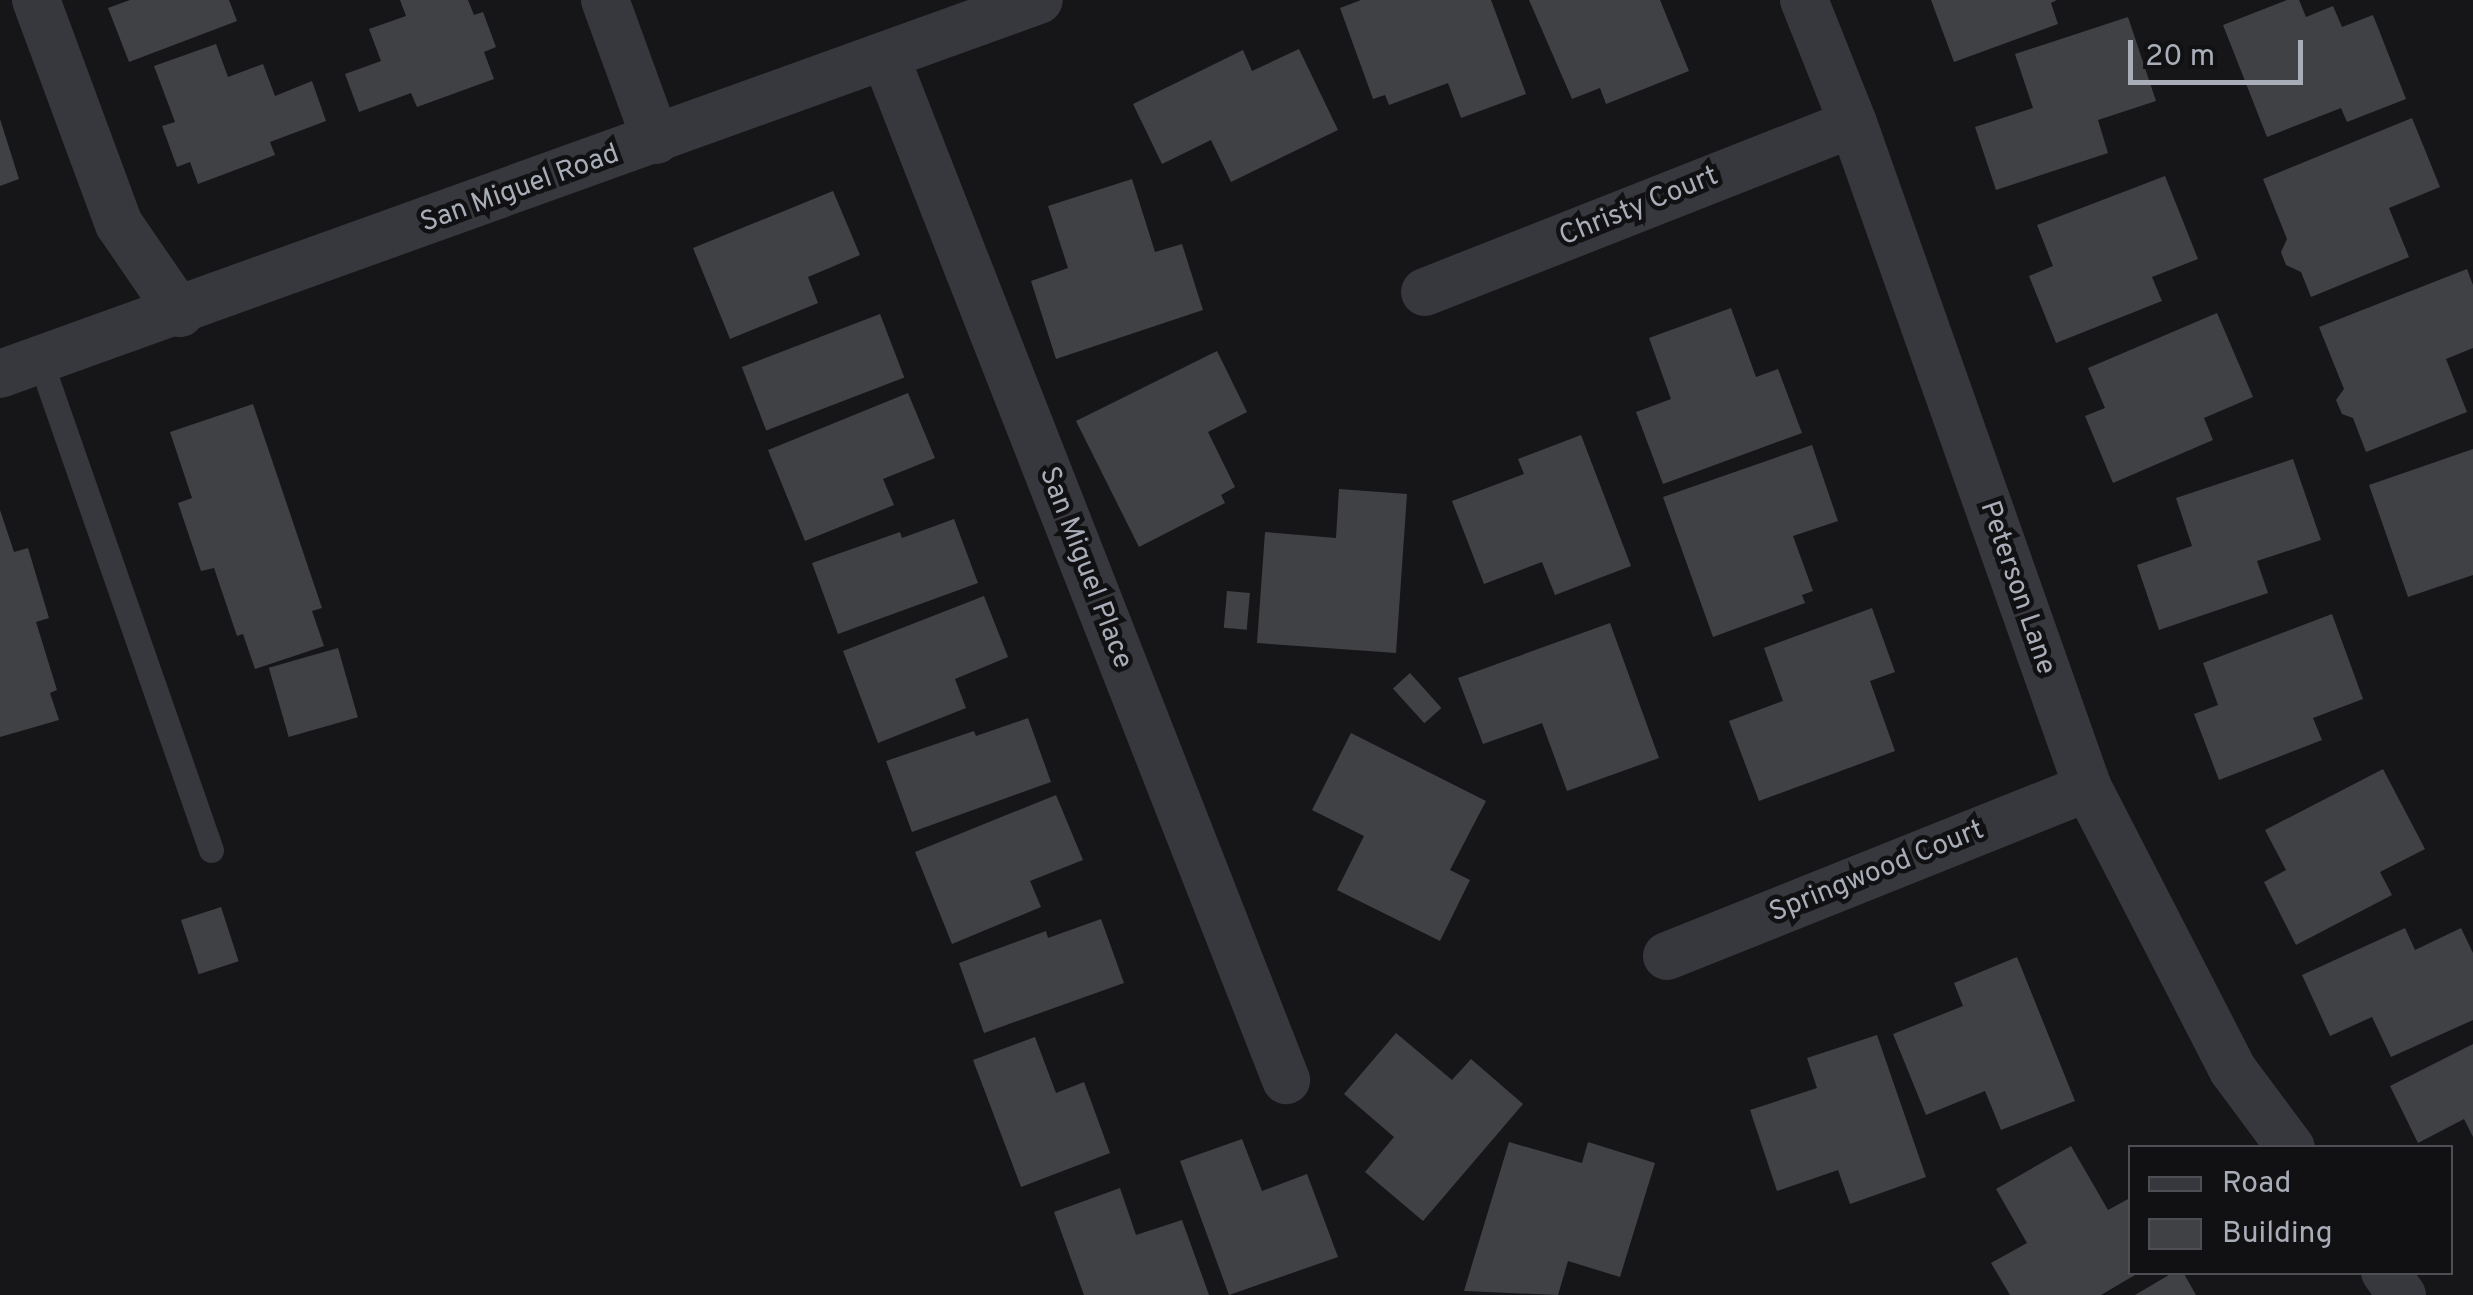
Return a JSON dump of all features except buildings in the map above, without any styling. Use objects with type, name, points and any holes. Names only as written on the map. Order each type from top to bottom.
[{"type":"street","points":[[36,0],[120,224],[180,313]]},
{"type":"street","points":[[605,0],[656,140]]},
{"type":"street","name":"San Miguel Road","points":[[20,367],[180,313],[1039,0]]},
{"type":"street","name":"Peterson Lane","points":[[1804,0],[1853,122],[2088,788],[2233,1070],[2289,1145]]},
{"type":"street","name":"San Miguel Place","points":[[884,56],[1286,1080]]},
{"type":"street","name":"Christy Court","points":[[1425,292],[1853,122]]},
{"type":"street","name":"Springwood Court","points":[[1667,956],[2088,788]]},
{"type":"lane","points":[[20,367],[211,850]]}]
